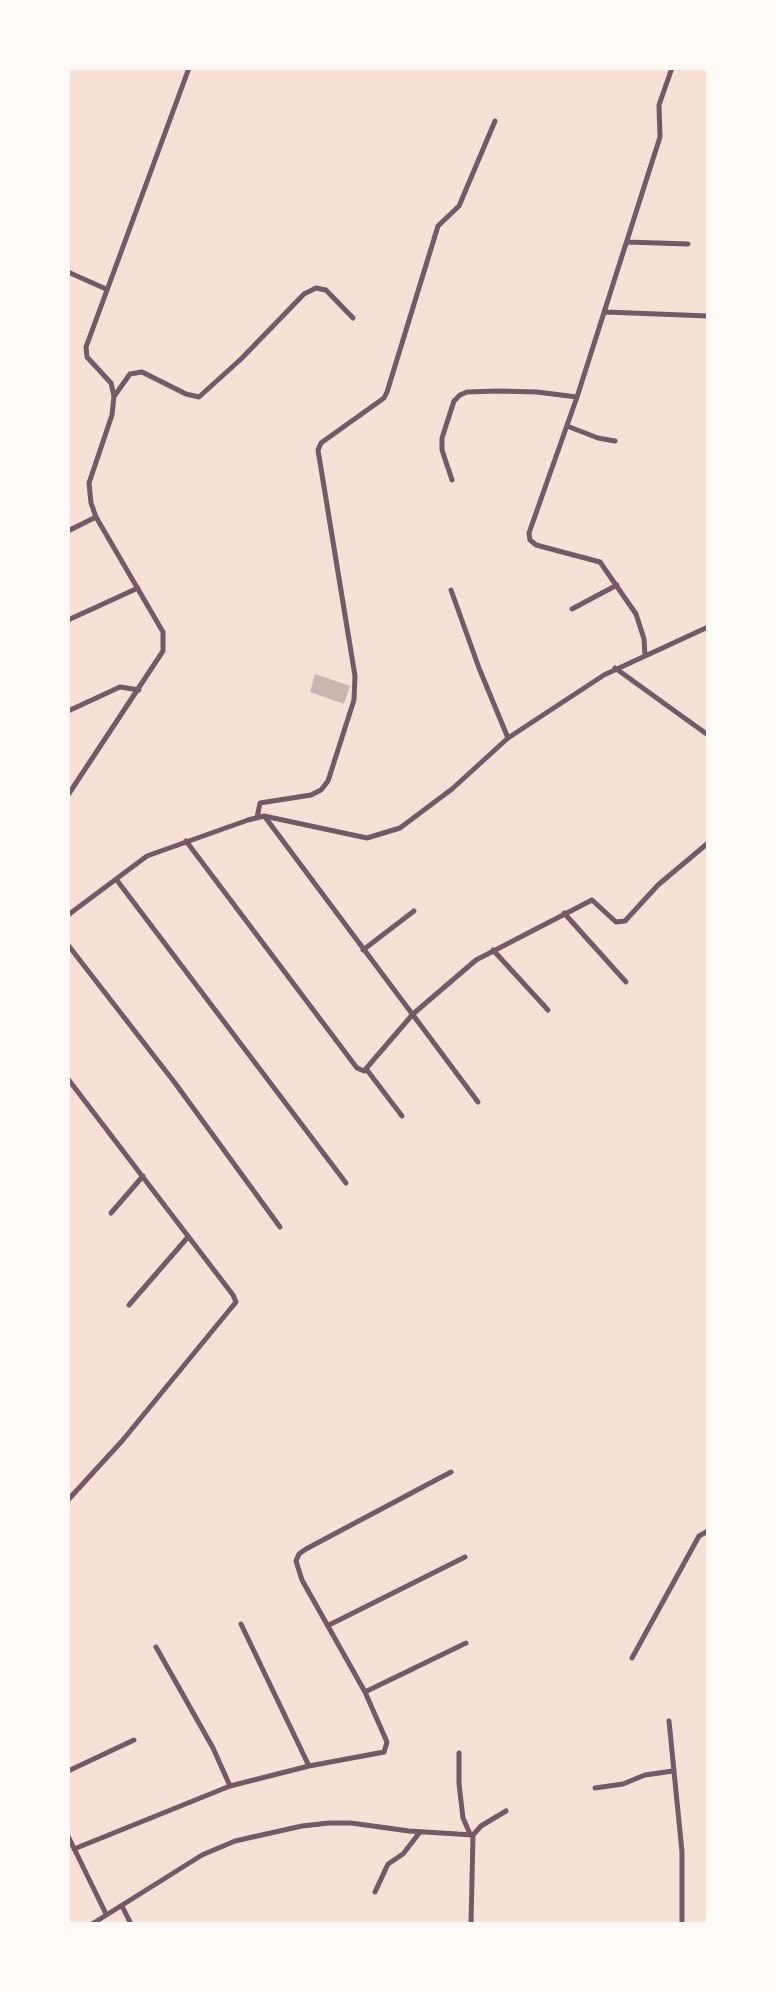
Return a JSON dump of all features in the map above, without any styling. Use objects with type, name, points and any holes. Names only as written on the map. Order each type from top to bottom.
[{"type":"street","points":[[68,795],[159,660],[164,642],[163,632],[96,517],[89,483],[112,415],[114,396],[111,383],[91,363],[85,352],[189,68]]},
{"type":"street","points":[[645,656],[641,627],[617,585],[597,560],[536,545],[529,537],[660,137],[659,105],[672,68]]},
{"type":"street","points":[[478,1102],[261,817],[260,803],[311,795],[321,790],[328,781],[354,700],[355,676],[318,450],[321,443],[384,398],[438,226],[459,206],[495,121]]},
{"type":"street","points":[[627,242],[688,244]]},
{"type":"street","points":[[68,272],[106,289]]},
{"type":"street","points":[[114,396],[130,374],[142,372],[186,394],[199,397],[304,294],[316,288],[326,290],[353,318]]},
{"type":"street","points":[[605,312],[708,316]]},
{"type":"street","points":[[452,480],[442,450],[442,438],[454,401],[460,395],[498,391],[577,397]]},
{"type":"street","points":[[567,426],[615,441]]},
{"type":"street","points":[[68,531],[96,517]]},
{"type":"street","points":[[572,609],[617,585]]},
{"type":"street","points":[[68,620],[138,588]]},
{"type":"street","points":[[451,590],[508,738]]},
{"type":"street","points":[[68,915],[147,856],[261,817],[359,837],[387,833],[431,807],[508,738],[615,668],[708,627]]},
{"type":"street","points":[[615,668],[708,735]]},
{"type":"street","points":[[68,711],[120,687],[139,690]]},
{"type":"street","points":[[186,841],[360,1071],[367,1070],[413,1014],[476,960],[592,900],[616,922],[625,921],[658,885],[708,843]]},
{"type":"street","points":[[116,879],[346,1183]]},
{"type":"street","points":[[363,950],[414,911]]},
{"type":"street","points":[[564,913],[626,982]]},
{"type":"street","points":[[68,945],[175,1083],[280,1227]]},
{"type":"street","points":[[493,950],[548,1010]]},
{"type":"street","points":[[367,1070],[402,1116]]},
{"type":"street","points":[[68,1079],[233,1295],[236,1305],[122,1441],[68,1500]]},
{"type":"street","points":[[111,1213],[143,1176]]},
{"type":"street","points":[[129,1305],[188,1237]]},
{"type":"street","points":[[74,1849],[230,1786],[309,1766],[384,1752],[387,1742],[365,1692],[302,1580],[296,1561],[299,1554],[451,1472]]},
{"type":"street","points":[[632,1658],[699,1536],[708,1531]]},
{"type":"street","points":[[329,1625],[465,1557]]},
{"type":"street","points":[[241,1624],[309,1766]]},
{"type":"street","points":[[365,1692],[466,1643]]},
{"type":"street","points":[[156,1647],[213,1748],[230,1786]]},
{"type":"street","points":[[669,1721],[682,1852],[682,1924]]},
{"type":"street","points":[[68,1771],[134,1740]]},
{"type":"street","points":[[459,1753],[463,1818],[466,1829],[472,1834]]},
{"type":"street","points":[[595,1788],[673,1771]]},
{"type":"street","points":[[92,1924],[202,1855],[235,1841],[317,1823],[351,1823],[472,1834],[506,1811]]},
{"type":"street","points":[[375,1892],[388,1864],[403,1854],[421,1831]]},
{"type":"street","points":[[471,1924],[472,1834]]},
{"type":"street","points":[[68,1836],[106,1914]]},
{"type":"street","points":[[122,1906],[131,1924]]},
{"type":"building","points":[[315,674],[350,686],[344,704],[310,692]]}]
